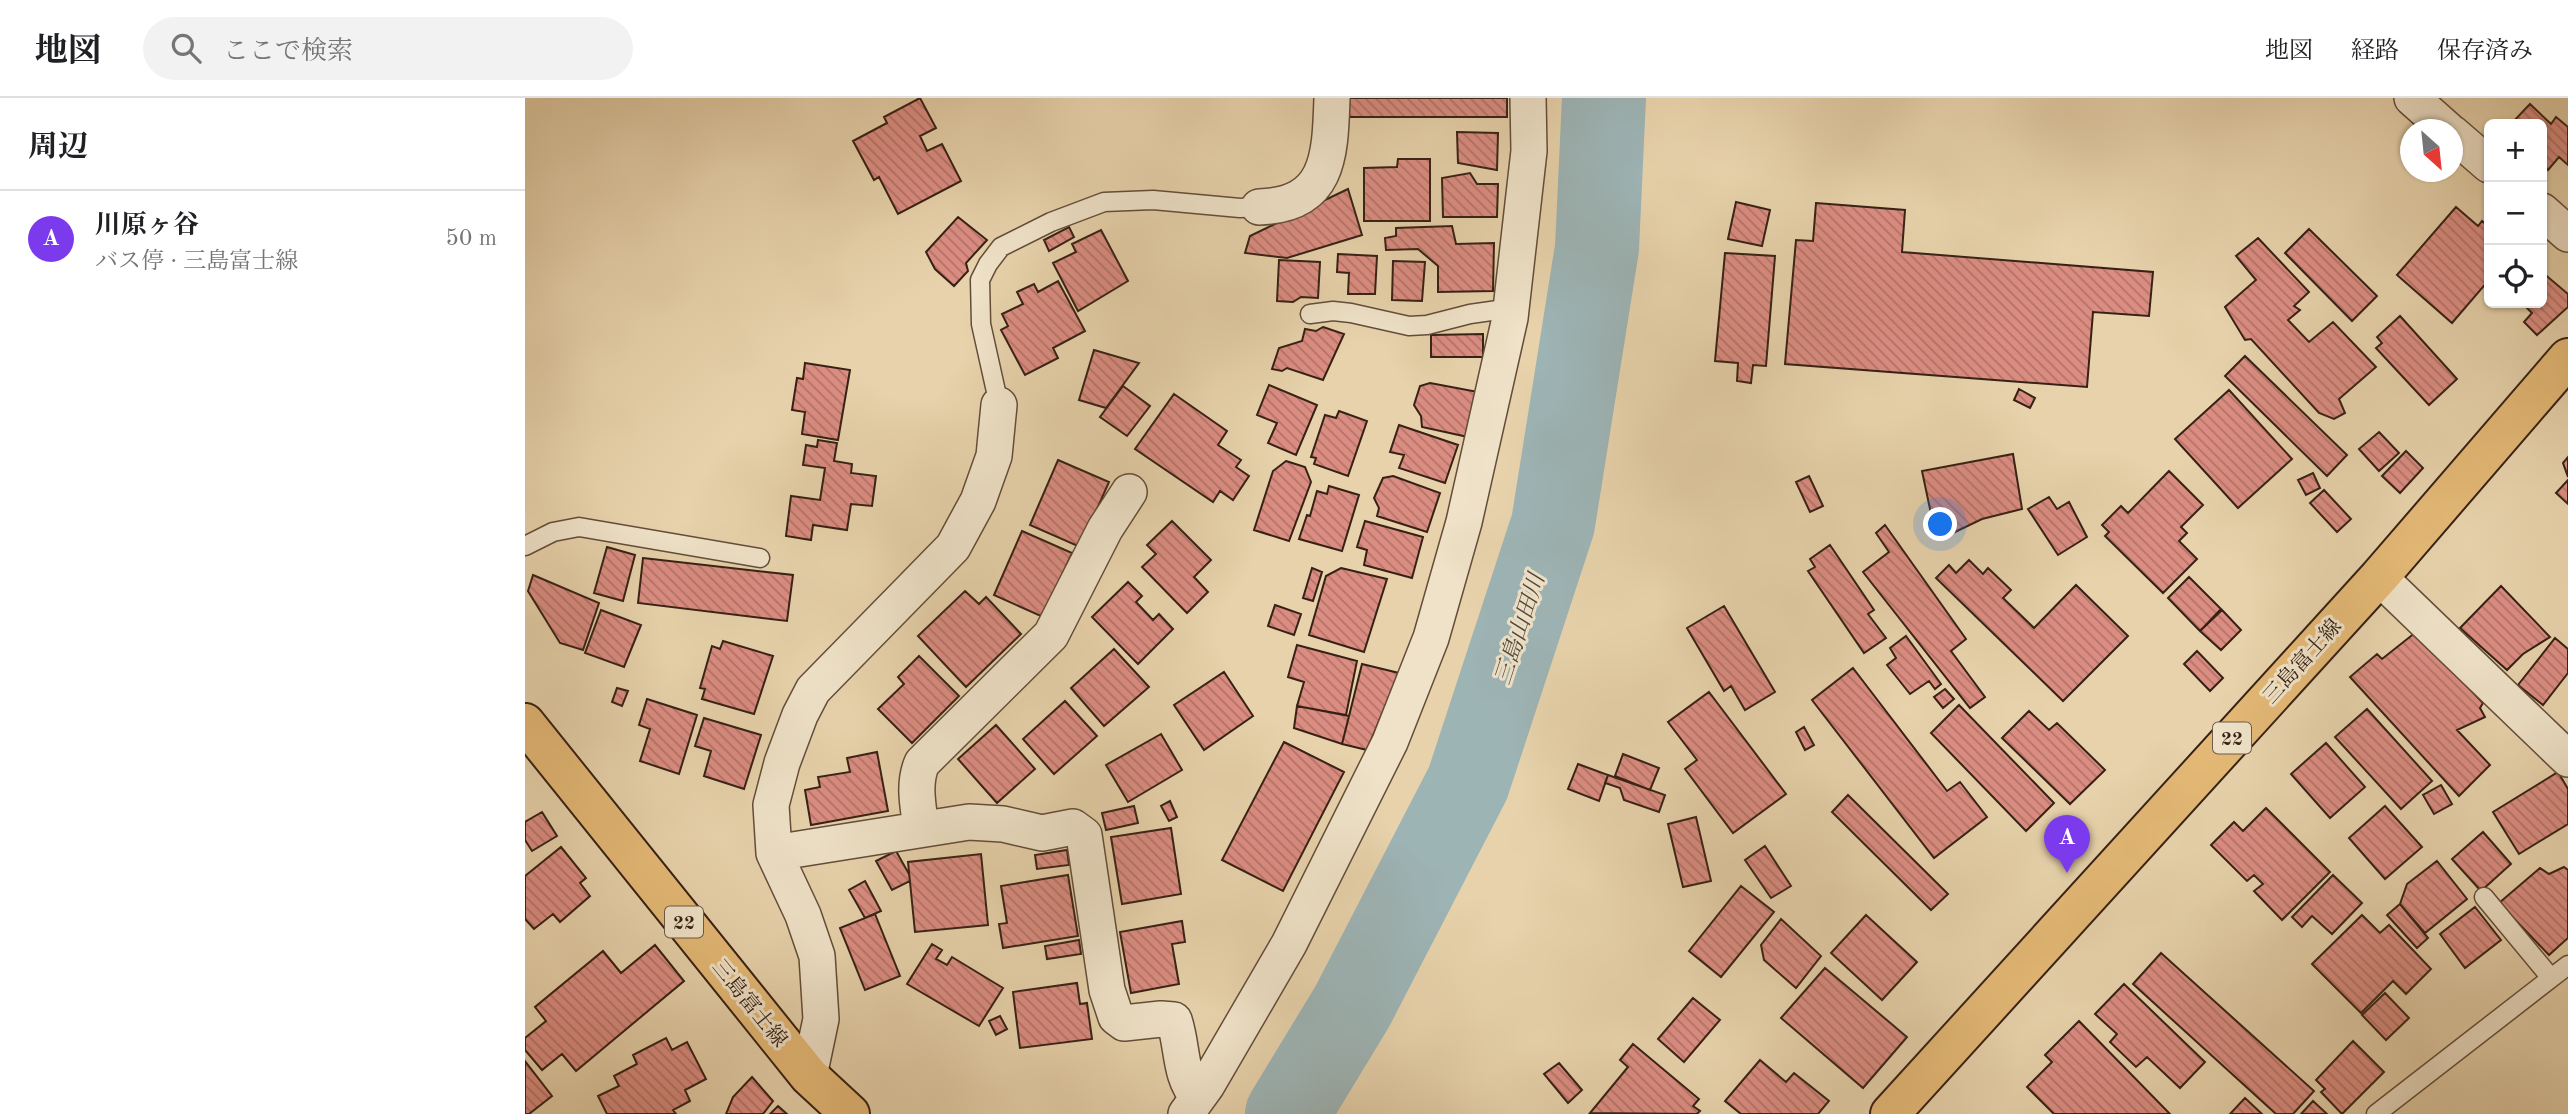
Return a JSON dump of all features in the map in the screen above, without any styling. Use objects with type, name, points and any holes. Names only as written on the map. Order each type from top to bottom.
[{"type":"main road","name":"三島富士線","points":[[1890,1114],[2379,577],[2568,358]]},
{"type":"main road","name":"三島富士線","points":[[525,723],[809,1076],[850,1114]]},
{"type":"street","points":[[1259,207],[1278,206],[1305,194],[1320,179],[1326,164],[1332,98]]},
{"type":"street","points":[[1192,1105],[1289,944],[1395,729],[1431,638],[1464,522],[1512,308],[1529,151],[1528,98]]},
{"type":"street","points":[[2412,98],[2436,119]]},
{"type":"street","points":[[2463,143],[2484,161]]},
{"type":"street","points":[[2547,215],[2568,234]]},
{"type":"street","points":[[809,1076],[821,1019],[817,956],[803,915],[775,853],[771,805],[782,763],[813,691],[953,547],[978,501],[994,456],[999,405]]},
{"type":"street","points":[[922,828],[916,787],[922,763],[1051,635],[1105,529],[1129,492]]},
{"type":"street","points":[[2379,577],[2568,759]]},
{"type":"street","points":[[775,853],[969,822],[1003,824],[1042,833],[1073,827],[1084,835],[1107,990],[1116,1017],[1124,1023],[1174,1020],[1180,1038],[1192,1105]]},
{"type":"lane","points":[[999,405],[981,324],[980,280],[1001,247],[1051,222],[1104,202],[1153,200],[1240,208],[1259,207]]},
{"type":"lane","points":[[1310,314],[1333,311],[1351,313],[1409,326],[1427,325],[1470,314],[1512,308]]},
{"type":"lane","points":[[525,545],[553,532],[579,527],[760,558]]},
{"type":"lane","points":[[2484,897],[2551,978]]},
{"type":"lane","points":[[2375,1114],[2568,965]]},
{"type":"building","points":[[920,98],[936,128],[920,136],[927,151],[942,144],[961,181],[898,214],[879,177],[874,180],[853,141],[887,123],[884,117]]},
{"type":"building","points":[[1348,98],[1507,98],[1507,117],[1348,117]]},
{"type":"building","points":[[2530,104],[2546,119],[2516,119]]},
{"type":"building","points":[[2556,117],[2568,127],[2568,165],[2559,157],[2548,170],[2547,120],[2551,124]]},
{"type":"building","points":[[1457,132],[1498,133],[1497,170],[1458,163]]},
{"type":"building","points":[[1398,159],[1430,159],[1430,221],[1364,221],[1364,168],[1397,167]]},
{"type":"building","points":[[1470,173],[1477,184],[1498,184],[1497,217],[1443,217],[1442,178]]},
{"type":"building","points":[[1348,189],[1362,235],[1287,258],[1245,253],[1250,236]]},
{"type":"building","points":[[1736,202],[1770,210],[1762,246],[1728,239]]},
{"type":"building","points":[[1816,203],[1905,210],[1902,252],[2153,272],[2149,316],[2093,312],[2087,387],[1785,364],[1796,240],[1813,241]]},
{"type":"building","points":[[2456,207],[2478,226],[2482,221],[2484,223],[2484,286],[2452,323],[2397,275]]},
{"type":"building","points":[[958,217],[987,240],[966,263],[968,271],[954,286],[935,269],[926,252]]},
{"type":"building","points":[[1452,226],[1456,244],[1494,243],[1493,291],[1438,292],[1438,266],[1418,249],[1386,250],[1385,238],[1396,236],[1396,228]]},
{"type":"building","points":[[1069,227],[1074,237],[1049,251],[1044,240]]},
{"type":"building","points":[[2309,229],[2377,296],[2352,321],[2285,253]]},
{"type":"building","points":[[1101,230],[1128,281],[1078,311],[1053,263],[1076,252],[1072,244]]},
{"type":"building","points":[[2258,238],[2309,292],[2294,306],[2300,310],[2288,320],[2309,342],[2333,322],[2376,367],[2339,399],[2345,413],[2334,419],[2319,413],[2251,339],[2245,340],[2225,307],[2256,280],[2236,256]]},
{"type":"building","points":[[1725,253],[1775,256],[1766,366],[1753,365],[1751,383],[1737,381],[1738,363],[1715,361]]},
{"type":"building","points":[[1338,254],[1377,256],[1375,294],[1348,294],[1349,273],[1337,272]]},
{"type":"building","points":[[1279,260],[1320,262],[1318,298],[1301,297],[1293,302],[1277,301]]},
{"type":"building","points":[[1393,261],[1425,262],[1422,301],[1392,300]]},
{"type":"building","points":[[2547,276],[2568,294],[2568,307],[2537,335],[2524,322],[2532,313],[2527,308],[2547,308]]},
{"type":"building","points":[[1058,281],[1085,331],[1053,348],[1058,358],[1025,375],[1001,330],[1008,326],[1002,314],[1023,304],[1017,292],[1034,284],[1038,292]]},
{"type":"building","points":[[2400,316],[2457,379],[2429,405],[2376,348],[2382,343],[2377,337]]},
{"type":"building","points":[[1323,327],[1344,334],[1323,380],[1287,368],[1282,371],[1272,369],[1279,348],[1302,341],[1305,329],[1316,331]]},
{"type":"building","points":[[1483,334],[1483,357],[1431,357],[1431,335]]},
{"type":"building","points":[[1094,350],[1139,363],[1106,408],[1079,400]]},
{"type":"building","points":[[2245,356],[2347,455],[2327,476],[2225,376]]},
{"type":"building","points":[[805,363],[850,370],[838,440],[802,434],[805,412],[792,410],[797,378],[803,379]]},
{"type":"building","points":[[1430,383],[1478,392],[1468,437],[1422,427],[1421,416],[1414,405],[1420,386]]},
{"type":"building","points":[[1269,385],[1317,405],[1296,455],[1268,443],[1277,423],[1257,415]]},
{"type":"building","points":[[1123,386],[1150,406],[1127,436],[1100,417]]},
{"type":"building","points":[[2019,389],[2035,398],[2030,408],[2014,400]]},
{"type":"building","points":[[2229,390],[2292,459],[2238,508],[2175,439]]},
{"type":"building","points":[[1174,394],[1227,431],[1218,445],[1241,460],[1236,467],[1249,476],[1233,500],[1220,491],[1213,502],[1135,449]]},
{"type":"building","points":[[1339,411],[1367,421],[1348,476],[1314,464],[1316,458],[1311,457],[1325,415],[1336,418]]},
{"type":"building","points":[[1399,425],[1458,445],[1445,483],[1399,468],[1404,455],[1390,452]]},
{"type":"building","points":[[2379,432],[2399,453],[2379,471],[2359,449]]},
{"type":"building","points":[[818,440],[837,443],[834,461],[852,464],[851,473],[876,476],[872,506],[851,504],[847,530],[813,525],[811,540],[786,536],[791,496],[820,500],[825,468],[803,465],[806,445],[817,447]]},
{"type":"building","points":[[2406,451],[2423,468],[2400,493],[2382,476]]},
{"type":"building","points":[[2013,454],[2022,509],[1982,519],[1955,532],[1952,523],[1934,528],[1922,471]]},
{"type":"building","points":[[2568,457],[2568,477],[2563,463]]},
{"type":"building","points":[[1058,460],[1109,482],[1080,547],[1030,525]]},
{"type":"building","points":[[1286,461],[1305,467],[1311,482],[1289,541],[1254,530],[1273,471]]},
{"type":"building","points":[[2169,471],[2203,505],[2181,527],[2187,533],[2179,541],[2197,559],[2163,593],[2105,536],[2109,532],[2102,525],[2121,506],[2128,513]]},
{"type":"building","points":[[2313,473],[2320,488],[2306,495],[2298,480]]},
{"type":"building","points":[[1393,476],[1440,493],[1427,532],[1377,516],[1379,508],[1374,498],[1383,478]]},
{"type":"building","points":[[1809,476],[1823,506],[1810,512],[1796,482]]},
{"type":"building","points":[[2568,480],[2568,504],[2556,493]]},
{"type":"building","points":[[1329,486],[1359,495],[1342,551],[1299,539],[1307,515],[1310,516],[1317,491],[1327,494]]},
{"type":"building","points":[[2324,490],[2351,519],[2337,532],[2310,503]]},
{"type":"building","points":[[2049,497],[2057,509],[2069,502],[2087,537],[2058,555],[2028,509]]},
{"type":"building","points":[[1172,521],[1211,560],[1194,577],[1208,592],[1187,613],[1142,567],[1156,554],[1147,545]]},
{"type":"building","points":[[1365,521],[1423,537],[1412,578],[1364,565],[1367,550],[1357,547]]},
{"type":"building","points":[[1885,525],[1966,639],[1951,651],[1985,697],[1970,708],[1863,572],[1889,552],[1876,533]]},
{"type":"building","points":[[1022,531],[1072,553],[1043,617],[994,595]]},
{"type":"building","points":[[1830,545],[1874,610],[1868,614],[1886,638],[1864,653],[1808,571],[1815,567],[1810,559]]},
{"type":"building","points":[[607,547],[635,555],[623,601],[594,593]]},
{"type":"building","points":[[643,558],[793,575],[787,621],[638,603]]},
{"type":"building","points":[[1969,560],[1983,574],[1988,568],[2011,590],[2003,598],[2034,628],[2076,585],[2128,636],[2063,701],[1936,578],[1949,565],[1956,573]]},
{"type":"building","points":[[1312,568],[1322,572],[1313,601],[1303,598]]},
{"type":"building","points":[[1341,568],[1387,579],[1364,652],[1309,635],[1326,576]]},
{"type":"building","points":[[533,575],[599,603],[583,650],[560,643],[528,591]]},
{"type":"building","points":[[2189,577],[2221,609],[2200,631],[2168,598]]},
{"type":"building","points":[[1128,582],[1142,596],[1136,602],[1153,620],[1159,614],[1173,629],[1138,664],[1092,617]]},
{"type":"building","points":[[2501,586],[2550,637],[2523,654],[2507,670],[2460,628]]},
{"type":"building","points":[[965,591],[979,604],[986,597],[1021,634],[966,687],[918,636]]},
{"type":"building","points":[[1275,605],[1301,614],[1294,635],[1268,626]]},
{"type":"building","points":[[1724,606],[1775,692],[1745,710],[1731,686],[1724,691],[1687,628]]},
{"type":"building","points":[[601,610],[641,625],[624,667],[585,653]]},
{"type":"building","points":[[2222,610],[2241,630],[2221,650],[2200,631]]},
{"type":"building","points":[[2416,632],[2483,703],[2480,708],[2485,717],[2457,730],[2490,765],[2459,796],[2350,677],[2377,654],[2382,659]]},
{"type":"building","points":[[1906,636],[1941,684],[1935,689],[1929,681],[1910,694],[1887,665],[1896,658],[1890,648]]},
{"type":"building","points":[[2555,638],[2568,649],[2568,673],[2543,705],[2518,685]]},
{"type":"building","points":[[723,641],[773,656],[754,714],[702,699],[705,689],[700,688],[712,646],[720,649]]},
{"type":"building","points":[[1297,645],[1357,661],[1346,715],[1297,706],[1304,682],[1288,677]]},
{"type":"building","points":[[1114,649],[1149,687],[1104,726],[1071,688]]},
{"type":"building","points":[[2197,651],[2223,678],[2210,691],[2184,664]]},
{"type":"building","points":[[919,656],[959,696],[912,743],[878,709],[904,684],[898,677]]},
{"type":"building","points":[[1362,664],[1399,673],[1367,750],[1342,744]]},
{"type":"building","points":[[1853,668],[1947,791],[1960,782],[1987,817],[1934,858],[1812,700]]},
{"type":"building","points":[[1224,672],[1253,716],[1204,750],[1174,705]]},
{"type":"building","points":[[617,688],[628,691],[622,706],[612,702]]},
{"type":"building","points":[[1945,689],[1954,699],[1943,708],[1934,697]]},
{"type":"building","points":[[1709,692],[1786,794],[1733,833],[1685,769],[1697,760],[1668,722]]},
{"type":"building","points":[[647,699],[697,715],[679,774],[640,761],[650,729],[639,725]]},
{"type":"building","points":[[1065,701],[1097,736],[1054,774],[1023,739]]},
{"type":"building","points":[[1959,705],[2054,803],[2026,831],[1931,733]]},
{"type":"building","points":[[1297,706],[1349,716],[1342,744],[1294,728]]},
{"type":"building","points":[[2367,709],[2432,781],[2401,809],[2335,737]]},
{"type":"building","points":[[2029,711],[2049,730],[2057,723],[2105,770],[2070,804],[2002,738]]},
{"type":"building","points":[[704,718],[761,735],[744,789],[704,776],[711,751],[695,746]]},
{"type":"building","points":[[996,725],[1035,769],[997,803],[958,759]]},
{"type":"building","points":[[1804,727],[1814,745],[1805,750],[1796,732]]},
{"type":"building","points":[[1161,734],[1182,770],[1128,802],[1106,765]]},
{"type":"building","points":[[1284,742],[1344,772],[1283,891],[1222,860]]},
{"type":"building","points":[[2326,743],[2365,787],[2330,818],[2291,774]]},
{"type":"building","points":[[877,752],[888,811],[811,825],[805,790],[820,787],[818,777],[850,772],[847,758]]},
{"type":"building","points":[[1623,754],[1659,768],[1650,790],[1615,776]]},
{"type":"building","points":[[1578,764],[1608,775],[1599,801],[1568,789]]},
{"type":"building","points":[[2558,772],[2568,789],[2568,824],[2519,854],[2493,812]]},
{"type":"building","points":[[1608,775],[1665,795],[1659,812],[1624,800],[1620,788],[1605,783]]},
{"type":"building","points":[[2441,785],[2452,804],[2434,814],[2423,795]]},
{"type":"building","points":[[1848,795],[1948,894],[1931,910],[1832,812]]},
{"type":"building","points":[[1170,801],[1177,817],[1169,821],[1161,806]]},
{"type":"building","points":[[1134,806],[1138,823],[1106,830],[1102,813]]},
{"type":"building","points":[[2385,806],[2422,847],[2385,879],[2349,838]]},
{"type":"building","points":[[2266,808],[2330,872],[2282,920],[2254,891],[2263,884],[2254,875],[2247,881],[2211,845],[2234,822],[2243,831]]},
{"type":"building","points":[[542,812],[557,836],[532,851],[525,840],[525,822]]},
{"type":"building","points":[[1696,817],[1711,881],[1683,887],[1668,824]]},
{"type":"building","points":[[1171,828],[1181,894],[1122,904],[1111,837]]},
{"type":"building","points":[[2483,832],[2511,864],[2481,891],[2452,859]]},
{"type":"building","points":[[1765,846],[1791,886],[1771,898],[1745,860]]},
{"type":"building","points":[[561,847],[586,878],[580,883],[590,896],[560,922],[553,914],[534,929],[525,919],[525,876]]},
{"type":"building","points":[[1067,850],[1069,865],[1037,869],[1035,855]]},
{"type":"building","points":[[896,851],[910,881],[892,890],[876,861]]},
{"type":"building","points":[[981,854],[988,925],[915,932],[908,862]]},
{"type":"building","points":[[2437,861],[2467,899],[2425,933],[2400,904],[2407,884]]},
{"type":"building","points":[[2564,867],[2568,870],[2568,938],[2549,955],[2499,903],[2540,868],[2549,874]]},
{"type":"building","points":[[1068,875],[1078,936],[1003,948],[999,924],[1007,923],[1001,886]]},
{"type":"building","points":[[2333,875],[2362,903],[2332,934],[2312,916],[2302,927],[2292,917]]},
{"type":"building","points":[[865,881],[881,911],[865,918],[849,890]]},
{"type":"building","points":[[1741,886],[1774,912],[1721,977],[1689,951]]},
{"type":"building","points":[[2400,904],[2428,938],[2417,948],[2387,915]]},
{"type":"building","points":[[2475,907],[2501,940],[2465,968],[2440,934]]},
{"type":"building","points":[[875,914],[900,976],[865,990],[840,928]]},
{"type":"building","points":[[1866,915],[1917,962],[1882,1000],[1831,953]]},
{"type":"building","points":[[2362,915],[2380,933],[2389,925],[2431,969],[2406,994],[2393,981],[2361,1013],[2312,964]]},
{"type":"building","points":[[1781,919],[1821,956],[1796,988],[1764,960],[1761,945]]},
{"type":"building","points":[[1182,921],[1185,942],[1172,944],[1179,984],[1131,993],[1120,932]]},
{"type":"building","points":[[1079,940],[1081,954],[1047,959],[1045,946]]},
{"type":"building","points":[[932,944],[942,950],[936,959],[947,965],[952,957],[1003,988],[979,1026],[907,984]]},
{"type":"building","points":[[655,945],[684,981],[576,1071],[562,1054],[542,1070],[525,1050],[525,1038],[546,1021],[535,1007],[603,951],[621,973]]},
{"type":"building","points":[[2161,953],[2314,1091],[2293,1114],[2276,1114],[2133,984]]},
{"type":"building","points":[[1825,968],[1907,1037],[1863,1088],[1781,1018]]},
{"type":"building","points":[[1077,983],[1080,1004],[1087,1003],[1092,1039],[1020,1048],[1013,992]]},
{"type":"building","points":[[2124,984],[2205,1062],[2180,1088],[2147,1057],[2136,1067],[2110,1042],[2117,1034],[2095,1014]]},
{"type":"building","points":[[2385,993],[2409,1018],[2386,1040],[2362,1015]]},
{"type":"building","points":[[1693,998],[1720,1020],[1684,1062],[1658,1039]]},
{"type":"building","points":[[1000,1016],[1007,1029],[996,1035],[989,1021]]},
{"type":"building","points":[[2079,1021],[2170,1114],[2054,1114],[2027,1087],[2052,1062],[2045,1055]]},
{"type":"building","points":[[666,1038],[672,1050],[687,1042],[706,1079],[685,1090],[690,1101],[673,1110],[676,1114],[607,1114],[598,1096],[619,1086],[614,1076],[637,1064],[633,1055]]},
{"type":"building","points":[[2353,1041],[2384,1072],[2342,1114],[2321,1092],[2325,1089],[2316,1080]]},
{"type":"building","points":[[1633,1044],[1699,1099],[1693,1106],[1700,1111],[1697,1114],[1590,1113],[1628,1067],[1620,1060]]},
{"type":"building","points":[[1760,1060],[1786,1082],[1794,1073],[1829,1101],[1818,1114],[1741,1114],[1725,1101]]},
{"type":"building","points":[[525,1061],[552,1096],[529,1114],[525,1114]]},
{"type":"building","points":[[1559,1063],[1582,1090],[1568,1103],[1544,1074]]},
{"type":"building","points":[[752,1077],[773,1101],[763,1114],[726,1114],[733,1097]]},
{"type":"building","points":[[2245,1098],[2262,1114],[2230,1114]]},
{"type":"building","points":[[2313,1101],[2327,1114],[2301,1114]]},
{"type":"building","points":[[778,1106],[787,1114],[770,1114]]},
{"type":"waterway","name":"三島山田川","points":[[1287,1114],[1352,1007],[1468,783],[1553,524],[1597,248],[1604,98]]},
{"type":"place","name":"川原ヶ谷","points":[[2067,873]]}]
